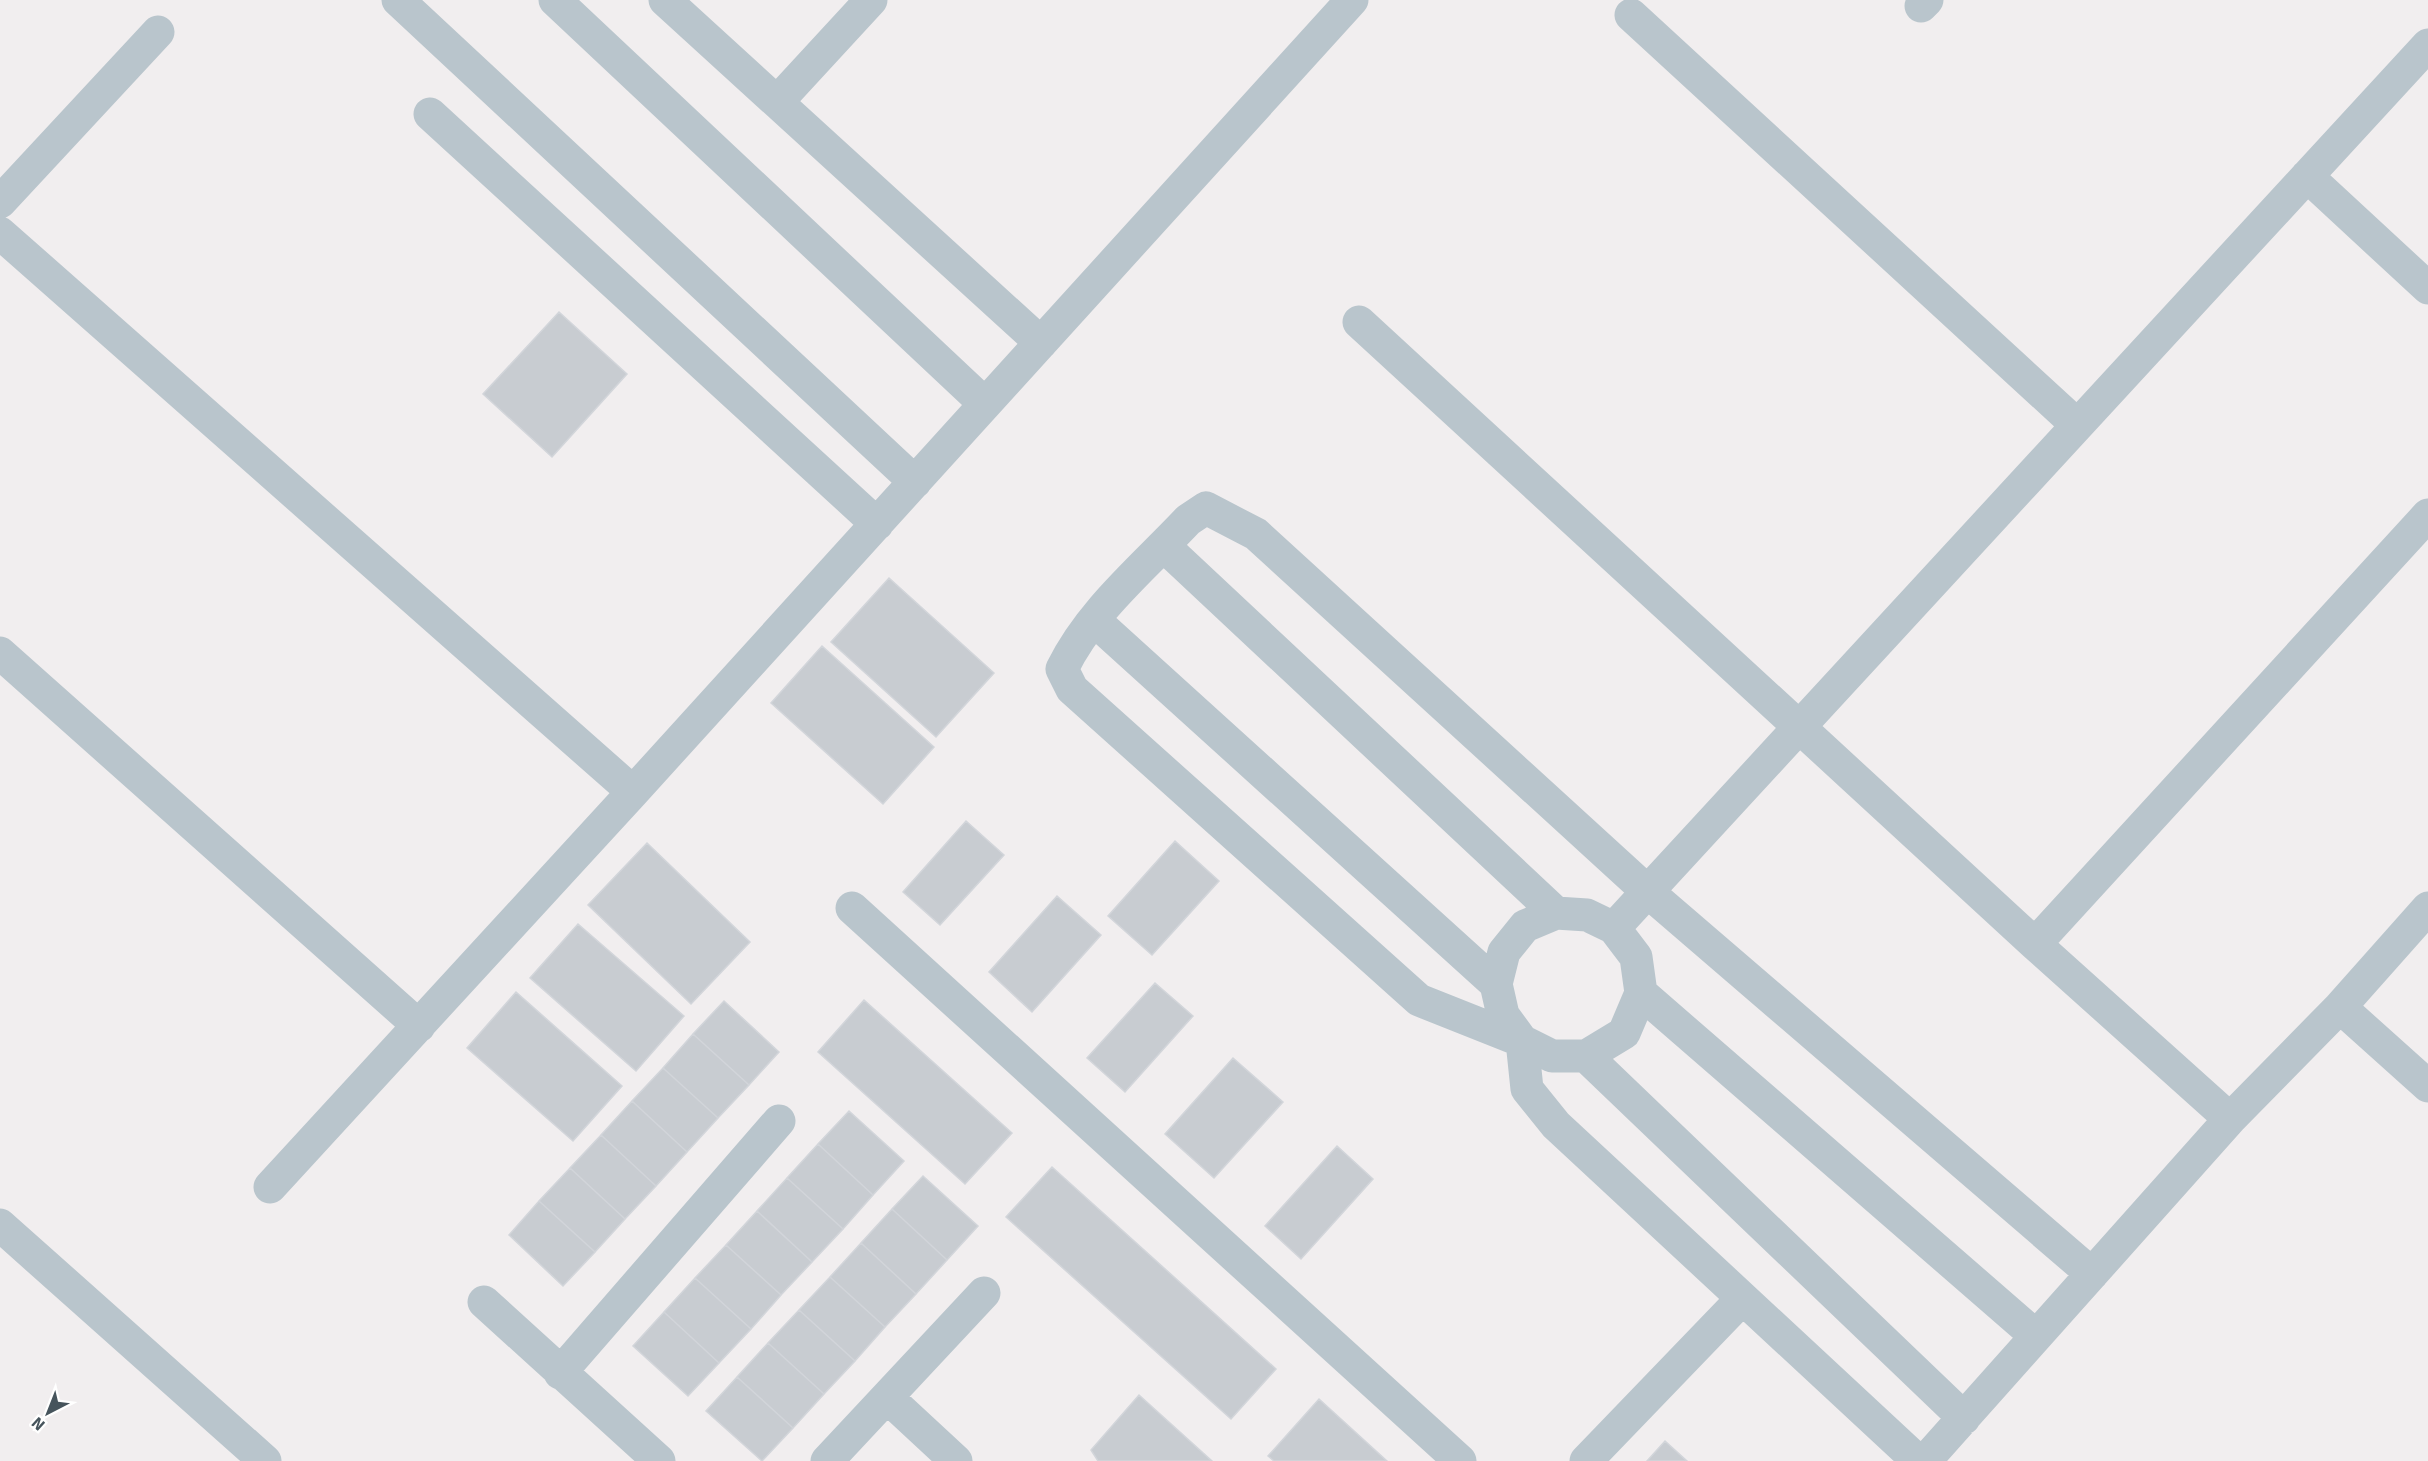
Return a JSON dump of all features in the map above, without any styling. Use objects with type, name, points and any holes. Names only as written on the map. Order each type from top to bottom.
[{"type":"street","points":[[398,0],[915,482]]},
{"type":"street","points":[[555,0],[985,404]]},
{"type":"street","points":[[665,0],[1041,343]]},
{"type":"street","points":[[777,102],[871,0]]},
{"type":"street","points":[[270,1186],[633,792],[1352,0]]},
{"type":"street","points":[[1631,15],[2077,425]]},
{"type":"street","points":[[0,202],[158,32]]},
{"type":"street","points":[[1614,928],[2428,45]]},
{"type":"street","points":[[430,114],[877,524]]},
{"type":"street","points":[[2307,176],[2428,288]]},
{"type":"street","points":[[0,233],[633,792]]},
{"type":"street","points":[[1359,322],[2035,944],[2230,1119]]},
{"type":"street","points":[[1918,1461],[1556,1125],[1527,1089],[1522,1041],[1503,1016],[1496,984],[1504,952],[1525,926],[1556,913],[1587,915],[1614,928],[1636,957],[1641,993],[1624,1033],[1586,1056],[1552,1056],[1522,1041],[1419,1000],[1072,688],[1062,669],[1072,648],[1094,620],[1188,520],[1206,508],[1256,534],[1648,892],[2092,1274]]},
{"type":"street","points":[[2035,944],[2428,515]]},
{"type":"street","points":[[1164,546],[1556,913]]},
{"type":"street","points":[[1094,620],[1496,984]]},
{"type":"street","points":[[0,653],[419,1026]]},
{"type":"street","points":[[852,908],[1460,1461]]},
{"type":"street","points":[[1925,1461],[2230,1119],[2340,1007],[2428,908]]},
{"type":"street","points":[[1641,993],[2036,1336]]},
{"type":"street","points":[[2340,1007],[2428,1086]]},
{"type":"street","points":[[1586,1056],[1964,1418]]},
{"type":"street","points":[[560,1373],[779,1120]]},
{"type":"street","points":[[0,1225],[265,1461]]},
{"type":"street","points":[[827,1461],[984,1293]]},
{"type":"street","points":[[1586,1461],[1742,1299]]},
{"type":"street","points":[[484,1302],[659,1461]]},
{"type":"street","points":[[888,1398],[956,1461]]},
{"type":"building","points":[[559,312],[627,374],[552,457],[483,394]]},
{"type":"building","points":[[889,578],[994,673],[936,737],[831,642]]},
{"type":"building","points":[[822,646],[934,747],[883,804],[771,703]]},
{"type":"building","points":[[966,821],[1004,855],[940,925],[903,892]]},
{"type":"building","points":[[1175,841],[1219,881],[1152,955],[1108,916]]},
{"type":"building","points":[[647,843],[750,942],[691,1004],[588,905]]},
{"type":"building","points":[[1057,896],[1101,935],[1032,1012],[989,972]]},
{"type":"building","points":[[578,924],[684,1016],[636,1071],[530,978]]},
{"type":"building","points":[[1155,983],[1193,1016],[1125,1092],[1087,1058]]},
{"type":"building","points":[[516,992],[622,1086],[573,1141],[467,1048]]},
{"type":"building","points":[[864,1000],[1012,1133],[965,1184],[818,1052]]},
{"type":"building","points":[[724,1001],[779,1052],[749,1085],[693,1034]]},
{"type":"building","points":[[693,1034],[749,1085],[718,1118],[663,1068]]},
{"type":"building","points":[[1233,1058],[1283,1102],[1214,1178],[1165,1134]]},
{"type":"building","points":[[663,1068],[718,1118],[687,1152],[632,1101]]},
{"type":"building","points":[[632,1101],[687,1152],[656,1186],[601,1135]]},
{"type":"building","points":[[849,1111],[904,1161],[873,1195],[818,1144]]},
{"type":"building","points":[[601,1135],[656,1186],[625,1219],[570,1168]]},
{"type":"building","points":[[818,1144],[873,1195],[843,1229],[787,1178]]},
{"type":"building","points":[[1337,1146],[1373,1179],[1301,1259],[1265,1226]]},
{"type":"building","points":[[1052,1167],[1276,1369],[1231,1419],[1006,1217]]},
{"type":"building","points":[[570,1168],[625,1219],[595,1252],[539,1201]]},
{"type":"building","points":[[923,1176],[978,1226],[947,1260],[892,1209]]},
{"type":"building","points":[[787,1178],[843,1229],[812,1262],[757,1211]]},
{"type":"building","points":[[539,1201],[595,1252],[563,1286],[509,1235]]},
{"type":"building","points":[[892,1209],[947,1260],[916,1294],[861,1243]]},
{"type":"building","points":[[757,1211],[812,1262],[781,1295],[726,1245]]},
{"type":"building","points":[[861,1243],[916,1294],[885,1327],[830,1277]]},
{"type":"building","points":[[726,1245],[781,1295],[751,1329],[695,1278]]},
{"type":"building","points":[[830,1277],[885,1327],[855,1361],[799,1310]]},
{"type":"building","points":[[695,1278],[751,1329],[719,1363],[664,1312]]},
{"type":"building","points":[[799,1310],[855,1361],[824,1394],[768,1343]]},
{"type":"building","points":[[664,1312],[719,1363],[688,1396],[633,1346]]},
{"type":"building","points":[[768,1343],[824,1394],[793,1428],[737,1377]]},
{"type":"building","points":[[737,1377],[793,1428],[762,1461],[706,1411]]},
{"type":"building","points":[[1139,1395],[1212,1461],[1098,1461],[1091,1450]]},
{"type":"building","points":[[1319,1399],[1387,1461],[1274,1461],[1268,1456]]},
{"type":"building","points":[[1665,1441],[1687,1461],[1647,1461]]}]
